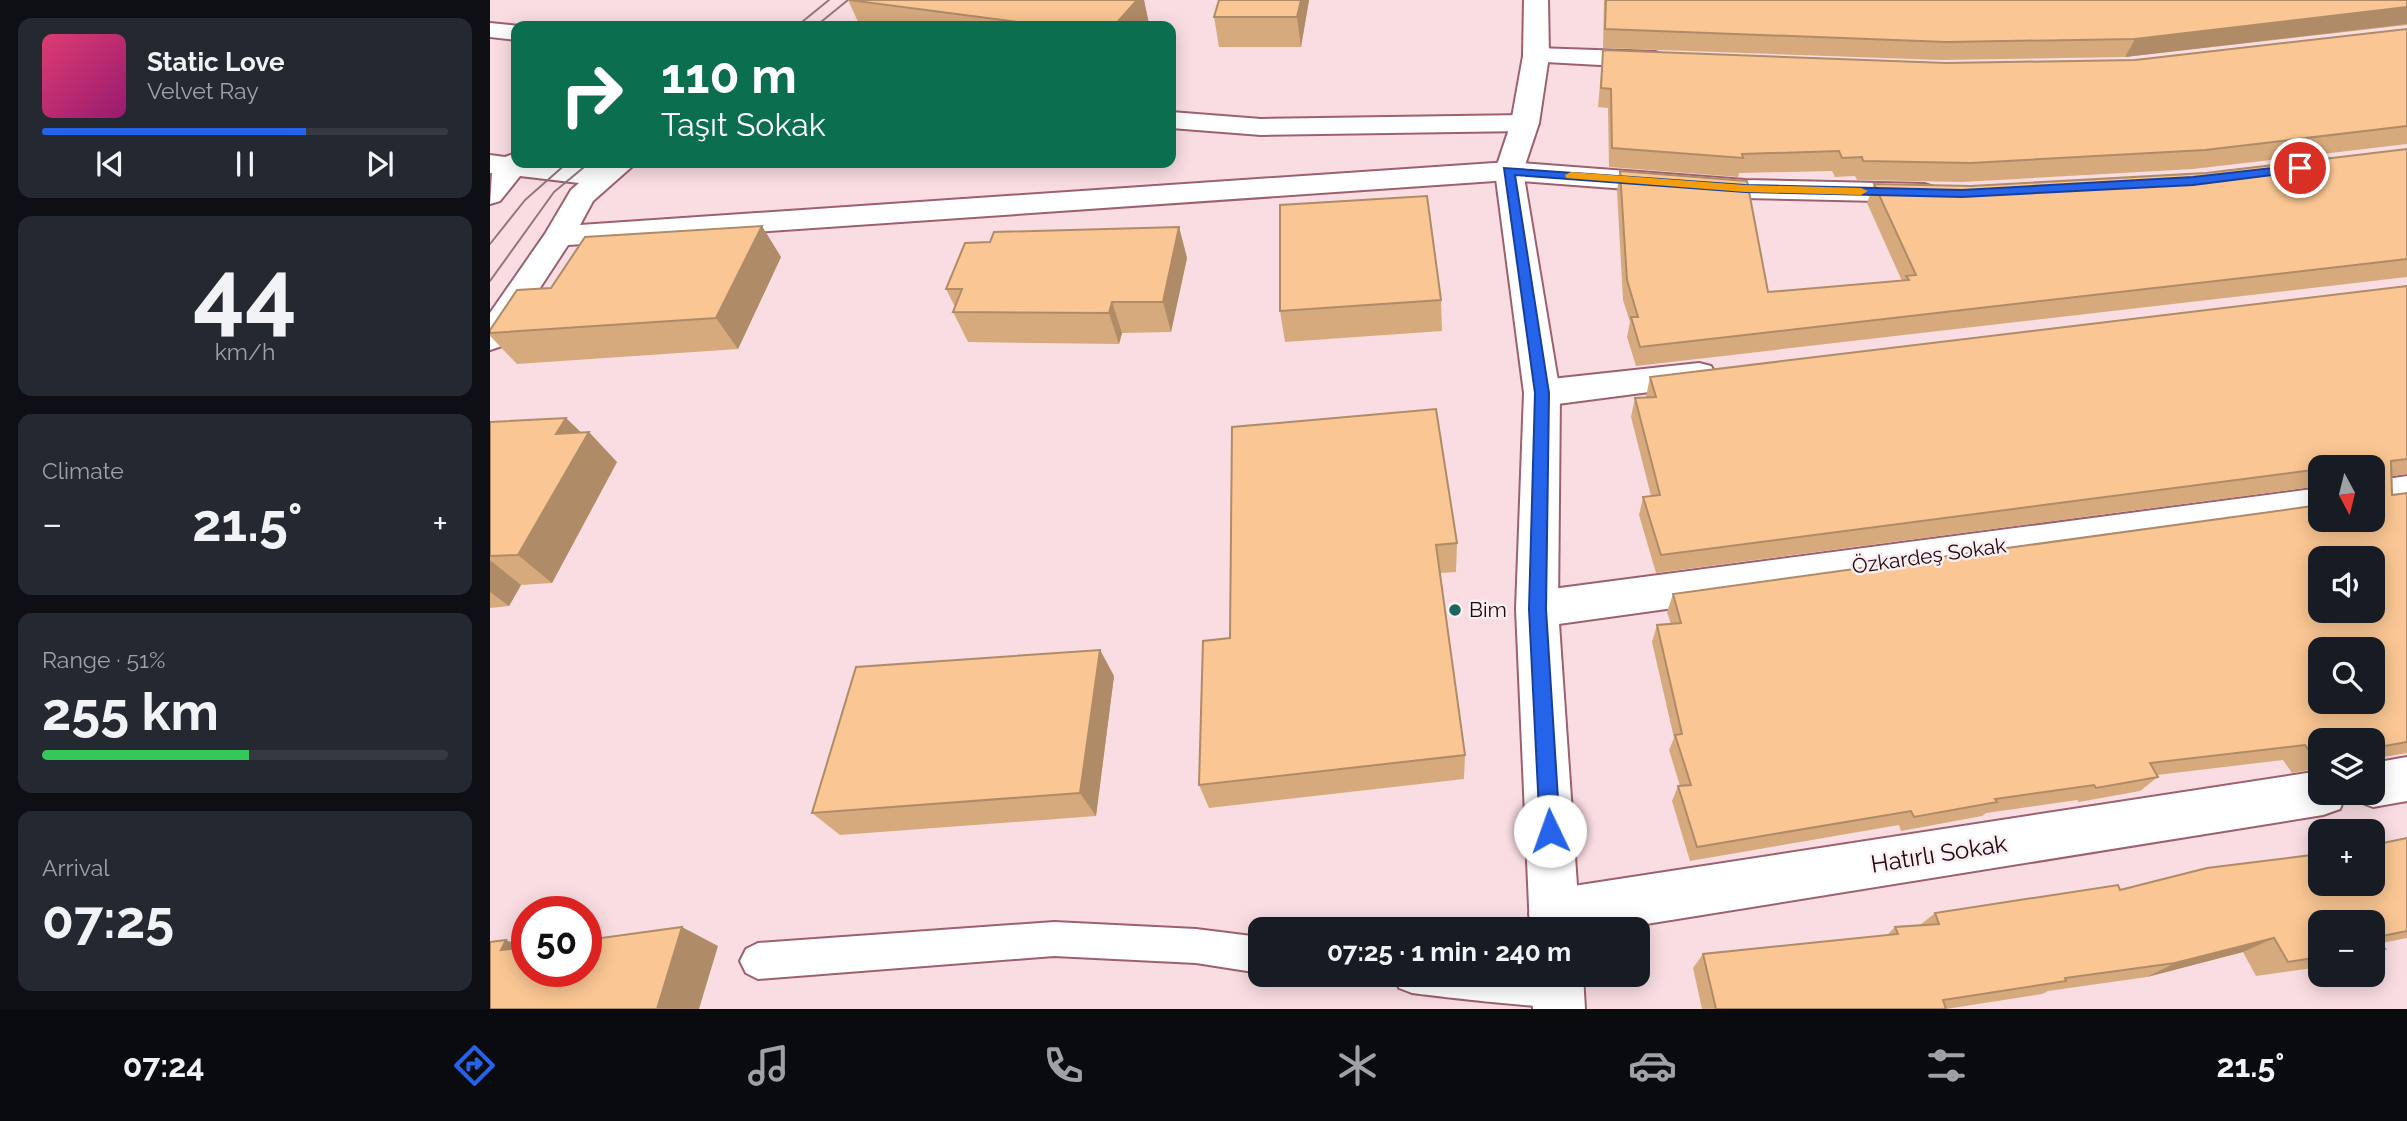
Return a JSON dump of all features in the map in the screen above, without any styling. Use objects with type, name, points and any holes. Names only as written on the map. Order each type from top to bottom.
[{"type":"street","points":[[1536,0],[1536,56],[1525,123],[1508,171],[1542,393],[1537,609],[1555,917]]},
{"type":"street","points":[[490,30],[511,32]]},
{"type":"street","points":[[1536,56],[1673,60]]},
{"type":"street","points":[[1176,120],[1261,127],[1525,123]]},
{"type":"street","points":[[490,195],[506,164]]},
{"type":"street","points":[[578,168],[614,170]]},
{"type":"street","points":[[490,338],[559,236],[581,196],[614,170]]},
{"type":"street","points":[[559,236],[1508,171],[1745,189],[1949,193]]},
{"type":"street","points":[[1542,393],[1734,370]]},
{"type":"street","points":[[2385,494],[2407,491]]},
{"type":"street","name":"Özkardeş Sokak","points":[[1537,609],[2308,505]]},
{"type":"street","points":[[2385,783],[2407,779]]},
{"type":"street","name":"Hatırlı Sokak","points":[[1585,917],[2308,796]]},
{"type":"lane","points":[[758,961],[1054,939],[1196,946],[1248,953]]},
{"type":"lane","points":[[1509,987],[1558,993]]},
{"type":"building","points":[[849,0],[1137,0],[1118,21],[1011,21]]},
{"type":"building","points":[[1219,0],[1301,0],[1297,17],[1214,17]]},
{"type":"building","points":[[1606,0],[2407,0],[2407,7],[2135,39],[1946,42],[1605,29]]},
{"type":"building","points":[[2407,29],[2407,126],[2205,150],[1971,163],[1863,161],[1862,157],[1842,158],[1839,151],[1742,154],[1743,158],[1612,148],[1611,89],[1601,88],[1603,50],[1946,63],[2135,60]]},
{"type":"building","points":[[2407,149],[2407,259],[1640,347],[1631,317],[1638,317],[1627,280],[1620,171],[1747,181],[1768,292],[1909,280],[1906,276],[1916,275],[1874,184],[1971,186],[2206,173]]},
{"type":"building","points":[[1427,196],[1441,300],[1280,311],[1280,205]]},
{"type":"building","points":[[762,226],[716,318],[490,333],[517,290],[551,288],[585,237]]},
{"type":"building","points":[[1179,227],[1163,302],[1112,302],[1109,313],[953,312],[962,289],[946,289],[965,243],[990,242],[994,232]]},
{"type":"building","points":[[2407,286],[2407,459],[2391,461],[2392,495],[2407,493],[2407,742],[2385,746],[2385,728],[2308,728],[2308,749],[2305,745],[2150,763],[2158,777],[2096,788],[2094,785],[1995,799],[1997,802],[1914,817],[1911,811],[1697,847],[1678,786],[1691,785],[1675,735],[1682,734],[1657,625],[1681,623],[1673,594],[2308,507],[2308,532],[2385,532],[2385,455],[2308,455],[2308,471],[1661,555],[1643,497],[1660,495],[1635,398],[1656,397],[1650,377]]},
{"type":"building","points":[[1436,409],[1457,543],[1436,545],[1465,755],[1199,785],[1203,641],[1230,638],[1232,427]]},
{"type":"building","points":[[566,418],[556,434],[589,432],[518,555],[490,556],[490,422]]},
{"type":"building","points":[[1100,650],[1080,793],[812,813],[856,667]]},
{"type":"building","points":[[2407,838],[2407,931],[2385,935],[2385,910],[2308,910],[2308,959],[2288,962],[2274,938],[2175,963],[2065,978],[2066,981],[1943,1000],[1946,1009],[1716,1009],[1703,954],[1898,934],[1895,927],[1939,924],[1935,913],[2118,885],[2120,890],[2207,868],[2308,855],[2308,896],[2385,896],[2385,843]]},
{"type":"building","points":[[682,927],[657,1009],[490,1009],[490,942],[506,940],[501,950],[511,949],[511,987],[602,987],[602,938]]},
{"type":"tram line","points":[[803,21],[829,0]]},
{"type":"tram line","points":[[822,21],[848,0]]},
{"type":"tram line","points":[[490,244],[525,200],[561,168]]},
{"type":"tram line","points":[[490,281],[554,192],[583,168]]},
{"type":"slow traffic","points":[[1571,175],[1745,189],[1861,191]]},
{"type":"place","name":"Bim","points":[[1455,610]]},
{"type":"route","points":[[1550,831],[1537,609],[1542,393],[1508,171],[1745,189],[1962,194],[2193,181],[2300,168]]}]
